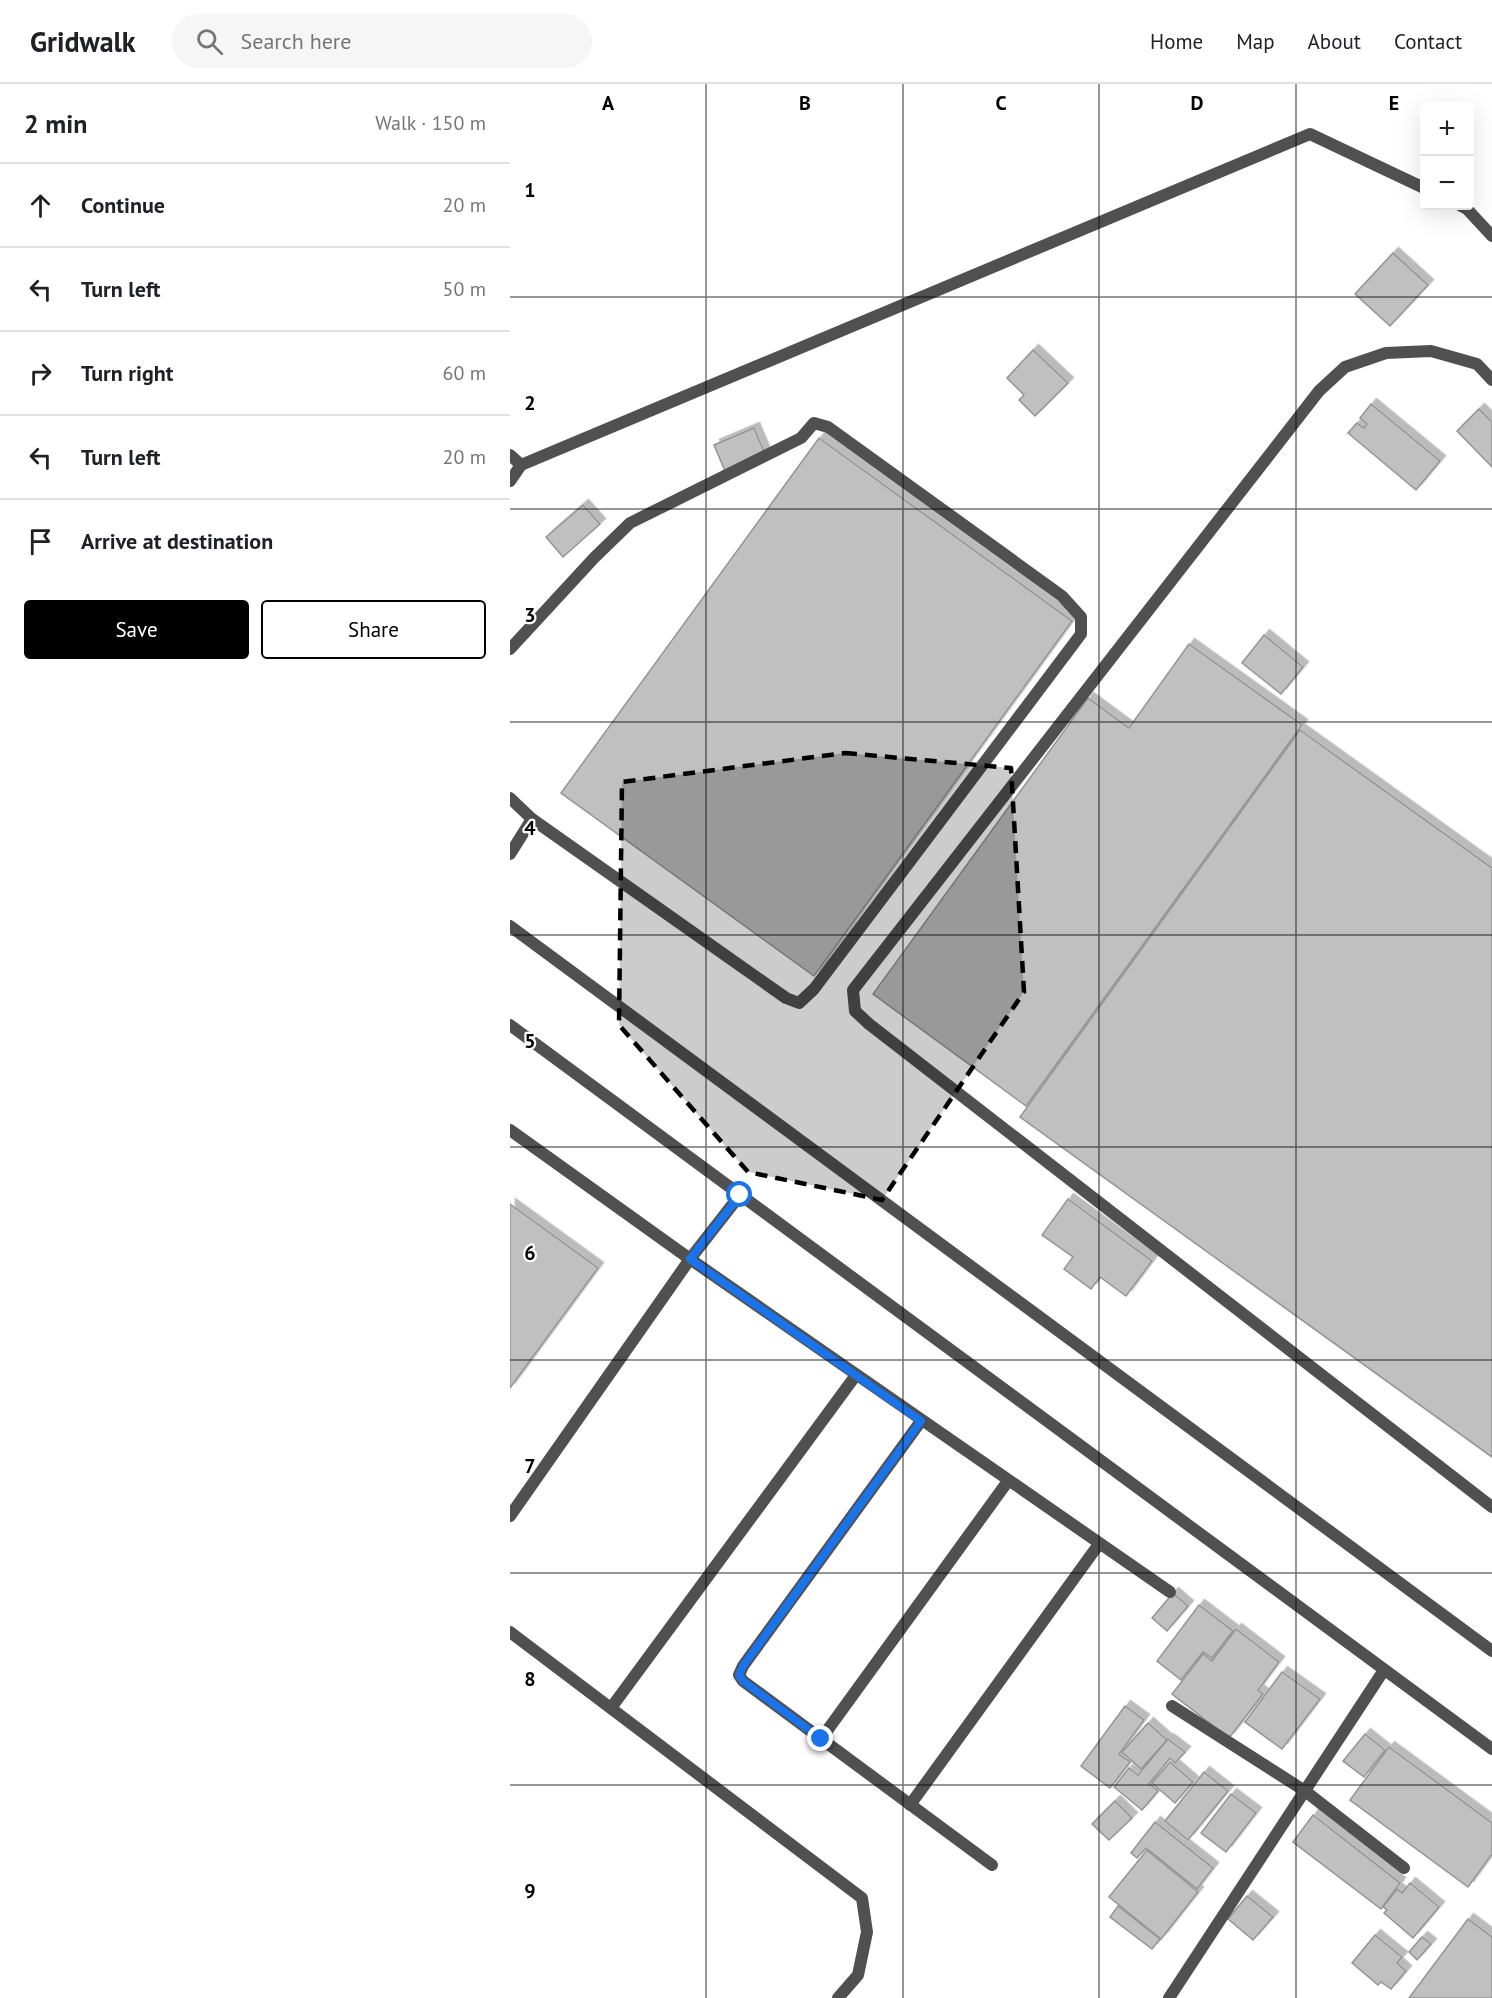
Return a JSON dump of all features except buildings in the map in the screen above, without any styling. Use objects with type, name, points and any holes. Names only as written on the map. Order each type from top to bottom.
[{"type":"street","points":[[510,481],[521,465],[1310,134],[1420,186]]},
{"type":"street","points":[[1469,210],[1492,236]]},
{"type":"street","points":[[1492,380],[1477,364],[1431,351],[1386,353],[1345,367],[1312,401],[853,990],[855,1011],[869,1024],[1492,1507]]},
{"type":"street","points":[[510,649],[594,558],[630,523],[801,438],[814,423],[828,427],[1062,596],[1081,617],[1081,634],[822,979],[799,1003],[786,998],[532,819],[510,798]]},
{"type":"street","points":[[510,455],[521,465]]},
{"type":"street","points":[[510,854],[532,819]]},
{"type":"street","points":[[510,926],[1492,1651]]},
{"type":"street","points":[[510,1025],[1492,1749]]},
{"type":"street","points":[[510,1130],[921,1421],[1170,1592]]},
{"type":"street","points":[[510,1515],[690,1259],[740,1195]]},
{"type":"street","points":[[611,1708],[856,1375]]},
{"type":"street","points":[[921,1421],[743,1666],[739,1675],[743,1681],[992,1865]]},
{"type":"street","points":[[821,1739],[1008,1481]]},
{"type":"street","points":[[910,1805],[1099,1544]]},
{"type":"street","points":[[510,1632],[862,1898],[867,1932],[858,1975],[838,1998]]},
{"type":"street","points":[[1169,1998],[1384,1670]]},
{"type":"street","points":[[1172,1706],[1305,1791],[1404,1868]]},
{"type":"highlighted area","points":[[845,753],[1011,768],[1024,992],[882,1200],[748,1172],[619,1025],[622,782]]},
{"type":"route","points":[[740,1195],[690,1259],[921,1421],[743,1666],[739,1675],[743,1681],[821,1739]]}]
